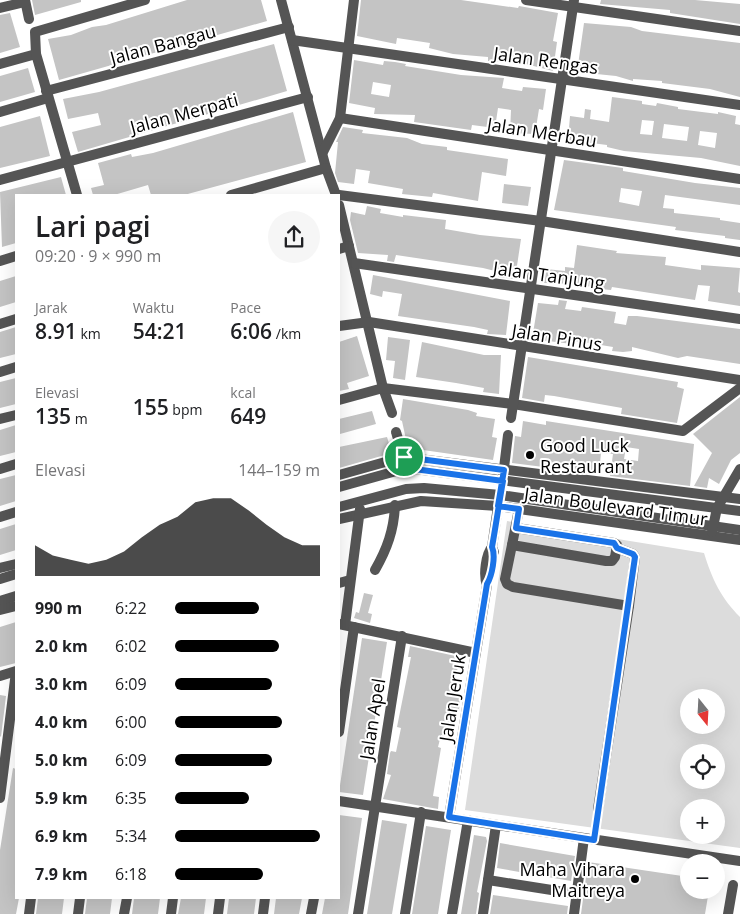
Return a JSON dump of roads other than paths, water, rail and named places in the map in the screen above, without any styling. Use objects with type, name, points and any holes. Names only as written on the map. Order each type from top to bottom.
[{"type":"street","points":[[77,194],[36,54],[35,32],[145,0]]},
{"type":"street","points":[[281,0],[326,168],[337,194]]},
{"type":"street","points":[[323,152],[340,118],[354,0]]},
{"type":"street","points":[[526,0],[573,3],[740,32]]},
{"type":"street","points":[[0,8],[25,1],[30,19]]},
{"type":"street","points":[[511,418],[542,221],[573,3]]},
{"type":"street","name":"Jalan Bangau","points":[[0,112],[47,95],[289,27]]},
{"type":"street","name":"Jalan Rengas","points":[[292,40],[740,105]]},
{"type":"street","points":[[0,64],[36,54]]},
{"type":"street","name":"Jalan Merpati","points":[[0,180],[308,97]]},
{"type":"street","name":"Jalan Merbau","points":[[340,118],[740,179]]},
{"type":"street","points":[[235,194],[326,168]]},
{"type":"street","points":[[340,195],[542,221],[740,252]]},
{"type":"street","points":[[340,209],[369,322],[383,388],[392,413]]},
{"type":"street","points":[[340,249],[349,246]]},
{"type":"street","points":[[0,261],[15,256]]},
{"type":"street","name":"Jalan Tanjung","points":[[354,263],[740,319]]},
{"type":"street","points":[[0,324],[15,319]]},
{"type":"street","name":"Jalan Pinus","points":[[340,326],[369,322],[740,380]]},
{"type":"street","points":[[0,372],[15,367]]},
{"type":"street","points":[[340,400],[383,388],[514,404],[680,431],[687,430],[740,388]]},
{"type":"street","points":[[0,420],[15,415]]},
{"type":"street","points":[[396,432],[407,468]]},
{"type":"street","name":"Jalan Jeruk","points":[[449,817],[487,584],[490,580],[494,552],[492,547],[503,481],[508,435]]},
{"type":"street","points":[[340,475],[404,457],[740,499]]},
{"type":"street","points":[[0,469],[15,464]]},
{"type":"street","name":"Jalan Boulevard Timur","points":[[340,487],[407,468],[740,511]]},
{"type":"street","points":[[713,531],[717,508],[740,469]]},
{"type":"street","name":"Jalan Boulevard Timur","points":[[340,507],[414,488],[500,495],[713,531],[740,540]]},
{"type":"street","points":[[340,717],[350,580],[362,501]]},
{"type":"street","name":"Jalan Boulevard Timur","points":[[340,519],[359,513],[422,501],[498,506],[713,531],[740,530]]},
{"type":"street","points":[[375,570],[388,544],[393,528],[395,506]]},
{"type":"street","points":[[519,509],[505,579],[513,587],[629,606]]},
{"type":"street","points":[[0,517],[15,512]]},
{"type":"street","points":[[516,528],[614,543],[617,548],[633,554],[635,557],[598,809]]},
{"type":"street","points":[[512,545],[606,561],[612,561],[617,548]]},
{"type":"street","points":[[0,568],[15,564]]},
{"type":"street","points":[[0,578],[15,574]]},
{"type":"street","points":[[340,583],[350,580]]},
{"type":"street","points":[[0,601],[15,596]]},
{"type":"street","points":[[0,610],[15,606]]},
{"type":"street","points":[[346,625],[476,653]]},
{"type":"street","name":"Jalan Apel","points":[[358,914],[402,636]]},
{"type":"street","points":[[0,676],[15,672]]},
{"type":"street","points":[[0,798],[8,752],[15,682]]},
{"type":"street","points":[[340,801],[740,861]]},
{"type":"street","points":[[405,914],[421,812]]},
{"type":"street","points":[[452,914],[468,820]]},
{"type":"street","points":[[483,914],[496,825]]},
{"type":"street","points":[[574,914],[589,839]]},
{"type":"street","points":[[488,880],[577,894]]},
{"type":"street","points":[[728,914],[733,885]]},
{"type":"street","points":[[29,914],[31,899]]},
{"type":"street","points":[[78,914],[80,899]]},
{"type":"street","points":[[124,914],[127,899]]},
{"type":"street","points":[[171,914],[173,899]]},
{"type":"street","points":[[218,914],[220,899]]},
{"type":"street","points":[[262,914],[265,899]]},
{"type":"street","points":[[311,914],[314,899]]},
{"type":"place","name":"Good Luck Restaurant","points":[[530,455]]},
{"type":"place","name":"Maha Vihara Maitreya","points":[[635,879]]}]
